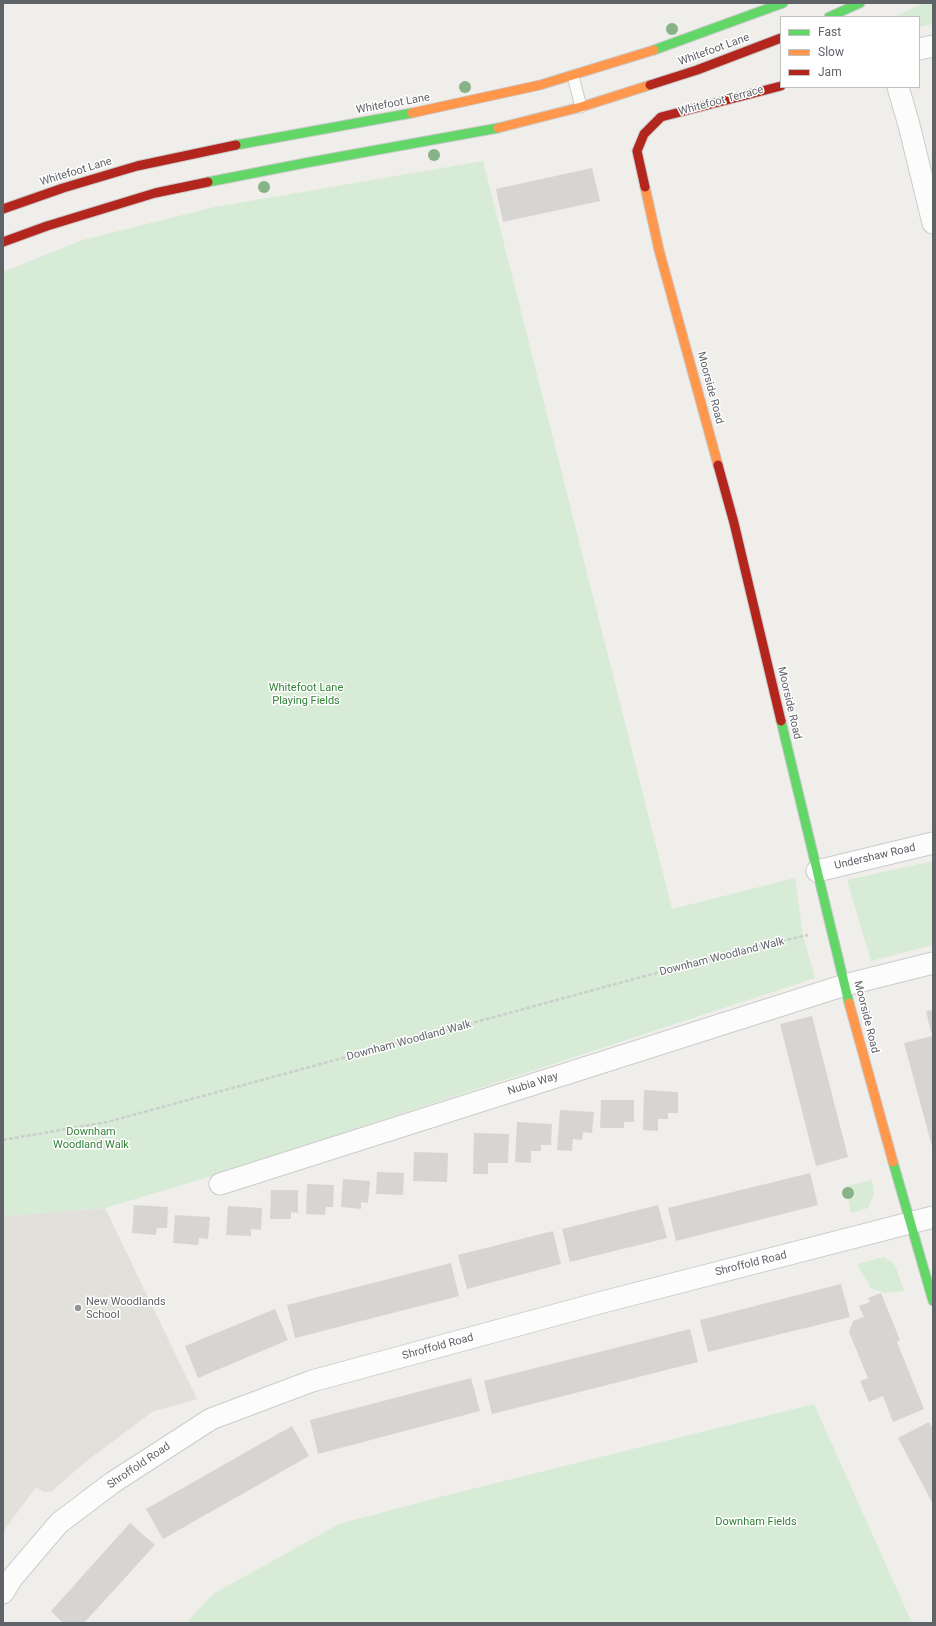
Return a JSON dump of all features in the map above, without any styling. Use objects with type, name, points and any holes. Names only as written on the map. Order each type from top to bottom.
[{"type":"street","name":"Whitefoot Lane","points":[[3,209],[38,196],[149,163],[300,132],[424,111],[506,94],[573,76],[688,40],[783,3]]},
{"type":"street","points":[[831,16],[860,3]]},
{"type":"street","name":"Whitefoot Lane","points":[[3,242],[47,226],[155,193],[305,163],[510,126],[581,107],[697,70],[780,38]]},
{"type":"street","points":[[920,49],[933,46]]},
{"type":"street","name":"Whitefoot Terrace","points":[[661,117],[780,86]]},
{"type":"street","points":[[898,88],[933,223]]},
{"type":"street","name":"Moorside Road","points":[[661,117],[644,134],[637,151],[659,250],[734,523],[853,1019],[933,1301]]},
{"type":"street","name":"Undershaw Road","points":[[817,871],[933,843]]},
{"type":"street","name":"Nubia Way","points":[[220,1184],[845,985],[933,963]]},
{"type":"street","name":"Shroffold Road","points":[[3,1593],[13,1577],[59,1523],[112,1483],[211,1419],[312,1381],[604,1302],[933,1217]]},
{"type":"lane","points":[[573,76],[581,107]]},
{"type":"path","name":"Downham Woodland Walk","points":[[3,1140],[107,1122],[741,950],[813,933]]},
{"type":"shaded area","name":"New Woodlands School","points":[[105,1208],[197,1399],[152,1412],[88,1460],[52,1491],[44,1492],[36,1487],[3,1532],[3,1216]]},
{"type":"green space","points":[[923,3],[933,3],[933,24],[920,27],[920,16],[897,16]]},
{"type":"green space","name":"Whitefoot Lane Playing Fields","points":[[483,161],[672,909],[795,878],[803,936],[815,978],[212,1176],[105,1208],[3,1216],[3,272],[83,240],[215,207]]},
{"type":"green space","points":[[933,861],[933,945],[871,961],[847,880]]},
{"type":"green space","points":[[872,1180],[874,1194],[868,1208],[851,1213],[846,1186]]},
{"type":"green space","points":[[884,1257],[895,1265],[904,1291],[885,1293],[871,1288],[857,1264]]},
{"type":"green space","name":"Downham Fields","points":[[814,1404],[912,1623],[186,1623],[213,1594],[339,1524],[448,1495]]},
{"type":"building","points":[[592,168],[600,201],[503,222],[496,189]]},
{"type":"building","points":[[933,1010],[933,1032],[931,1033],[926,1011]]},
{"type":"building","points":[[812,1016],[848,1157],[816,1166],[780,1024]]},
{"type":"building","points":[[933,1036],[933,1150],[904,1043]]},
{"type":"building","points":[[644,1090],[678,1092],[678,1113],[668,1113],[668,1119],[658,1119],[658,1131],[643,1130]]},
{"type":"building","points":[[601,1100],[634,1100],[634,1122],[624,1122],[624,1128],[600,1128]]},
{"type":"building","points":[[560,1110],[594,1112],[592,1133],[583,1132],[582,1140],[573,1139],[572,1151],[557,1150]]},
{"type":"building","points":[[517,1122],[552,1124],[551,1145],[541,1145],[541,1151],[531,1151],[531,1163],[515,1162]]},
{"type":"building","points":[[474,1133],[509,1134],[508,1163],[488,1163],[488,1174],[473,1174]]},
{"type":"building","points":[[414,1152],[448,1153],[447,1182],[413,1181]]},
{"type":"building","points":[[377,1172],[404,1173],[403,1195],[376,1194]]},
{"type":"building","points":[[810,1173],[818,1205],[676,1241],[668,1208]]},
{"type":"building","points":[[343,1179],[370,1181],[368,1203],[361,1202],[361,1209],[341,1207]]},
{"type":"building","points":[[307,1184],[334,1185],[333,1207],[326,1207],[325,1215],[306,1214]]},
{"type":"building","points":[[271,1190],[298,1190],[298,1213],[291,1212],[291,1219],[270,1219]]},
{"type":"building","points":[[134,1205],[168,1207],[167,1228],[157,1228],[156,1235],[132,1233]]},
{"type":"building","points":[[658,1205],[667,1238],[570,1262],[562,1229]]},
{"type":"building","points":[[228,1206],[262,1208],[261,1230],[251,1229],[251,1236],[226,1235]]},
{"type":"building","points":[[175,1215],[210,1217],[208,1239],[199,1238],[198,1245],[173,1243]]},
{"type":"building","points":[[553,1231],[561,1264],[467,1289],[458,1255]]},
{"type":"building","points":[[451,1263],[459,1296],[295,1338],[287,1305]]},
{"type":"building","points":[[841,1284],[850,1317],[708,1352],[700,1320]]},
{"type":"building","points":[[881,1293],[900,1340],[897,1342],[924,1409],[893,1422],[883,1396],[869,1402],[860,1381],[868,1378],[849,1332],[853,1321],[864,1317],[859,1306],[870,1302],[868,1298]]},
{"type":"building","points":[[275,1309],[288,1340],[198,1378],[185,1346]]},
{"type":"building","points":[[690,1329],[698,1362],[492,1414],[484,1381]]},
{"type":"building","points":[[471,1378],[480,1411],[318,1454],[310,1420]]},
{"type":"building","points":[[929,1422],[933,1430],[933,1504],[898,1438]]},
{"type":"building","points":[[292,1426],[309,1456],[163,1539],[146,1509]]},
{"type":"building","points":[[130,1523],[155,1545],[84,1623],[63,1623],[51,1611]]},
{"type":"traffic: fast","points":[[654,50],[783,3]]},
{"type":"traffic: fast","points":[[831,16],[860,3]]},
{"type":"traffic: fast","points":[[236,145],[412,113]]},
{"type":"traffic: fast","points":[[208,182],[498,128]]},
{"type":"traffic: fast","points":[[781,721],[849,1003]]},
{"type":"traffic: fast","points":[[893,1162],[933,1301]]},
{"type":"traffic: slow","points":[[412,113],[540,85],[654,50]]},
{"type":"traffic: slow","points":[[498,128],[581,107],[650,85]]},
{"type":"traffic: slow","points":[[645,187],[659,250],[718,465]]},
{"type":"traffic: slow","points":[[849,1003],[893,1162]]},
{"type":"traffic: jam","points":[[650,85],[697,70],[780,38]]},
{"type":"traffic: jam","points":[[645,187],[637,151],[644,134],[661,117],[780,86]]},
{"type":"traffic: jam","points":[[3,209],[63,188],[137,166],[236,145]]},
{"type":"traffic: jam","points":[[3,242],[47,226],[155,193],[208,182]]},
{"type":"traffic: jam","points":[[718,465],[734,523],[781,721]]},
{"type":"place","name":"New Woodlands School","points":[[78,1308]]}]
